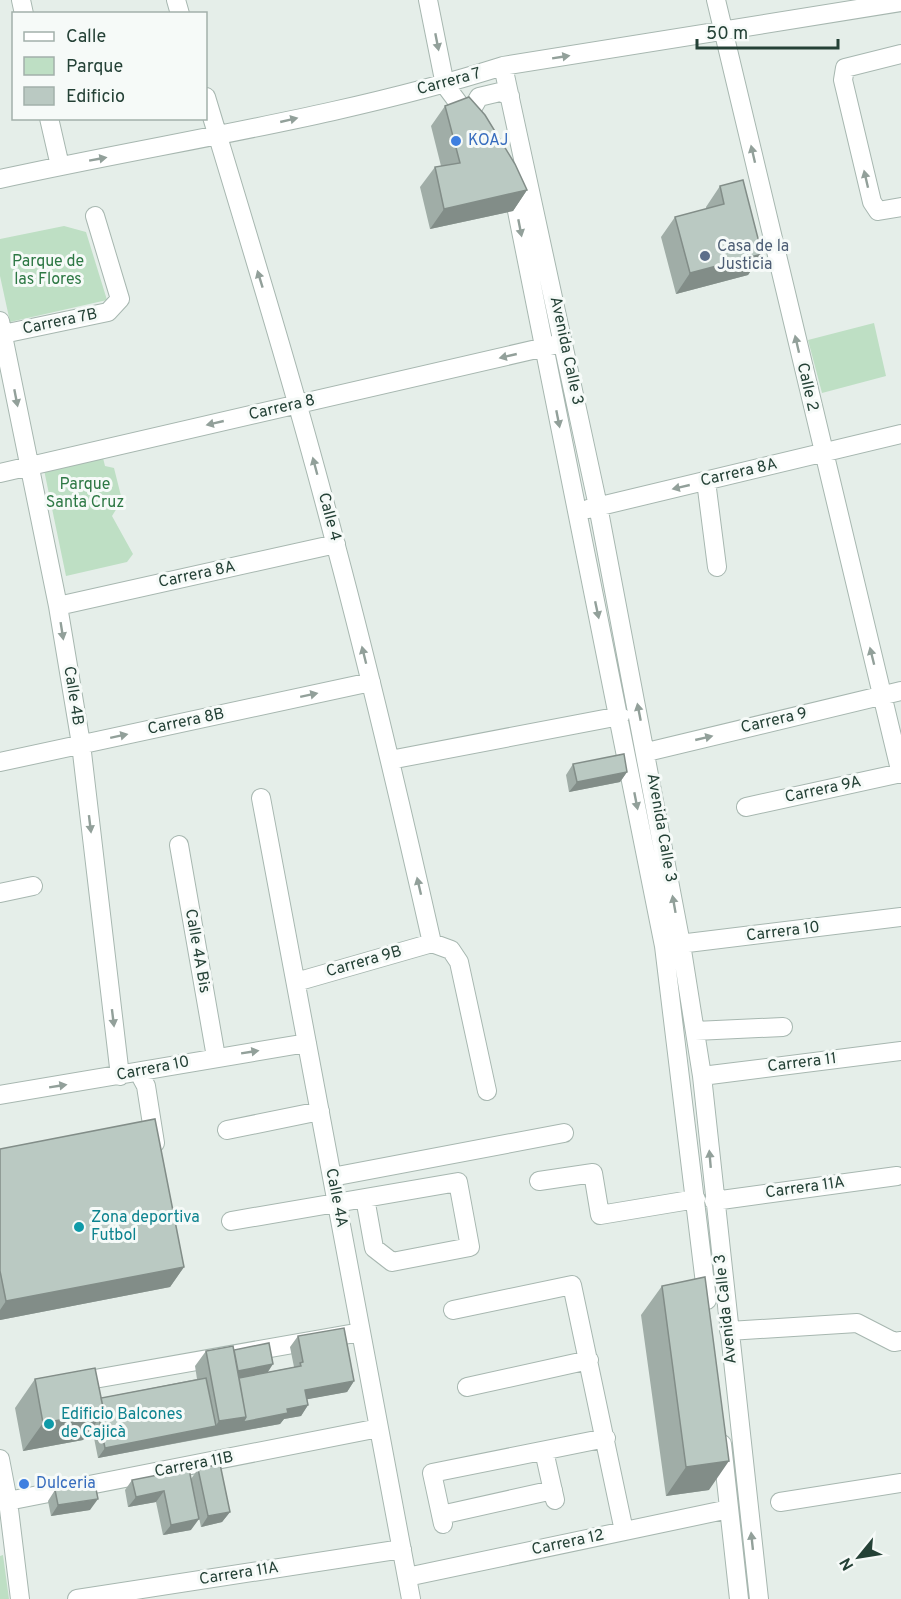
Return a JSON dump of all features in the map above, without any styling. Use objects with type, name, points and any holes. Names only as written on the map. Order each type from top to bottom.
[{"type":"street","points":[[428,0],[445,85],[479,133]]},
{"type":"street","name":"Calle 2","points":[[716,0],[822,453],[901,773]]},
{"type":"street","name":"Carrera 7","points":[[0,179],[218,137],[445,85],[503,66],[901,2]]},
{"type":"street","points":[[901,54],[844,68],[843,80],[872,202],[878,211],[901,207]]},
{"type":"street","name":"Avenida Calle 3","points":[[503,66],[565,343],[647,752],[705,1200],[729,1331],[759,1599]]},
{"type":"street","points":[[468,116],[479,97],[500,92],[510,96]]},
{"type":"street","name":"Calle 4","points":[[207,100],[298,405],[336,544],[390,760],[432,943]]},
{"type":"street","points":[[49,120],[60,166]]},
{"type":"street","name":"Avenida Calle 3","points":[[501,168],[515,201],[576,512],[620,716],[695,1031],[702,1076],[709,1318]]},
{"type":"street","name":"Carrera 7B","points":[[1,327],[108,312],[116,306],[120,299],[94,216]]},
{"type":"street","name":"Calle 4B","points":[[1,327],[58,606],[81,744],[120,1076]]},
{"type":"street","name":"Carrera 8","points":[[0,473],[565,343]]},
{"type":"street","name":"Carrera 8A","points":[[576,512],[901,434]]},
{"type":"street","points":[[706,481],[717,567]]},
{"type":"street","name":"Carrera 8A","points":[[58,606],[336,544]]},
{"type":"street","name":"Carrera 8B","points":[[0,762],[371,682]]},
{"type":"street","name":"Carrera 9","points":[[647,752],[901,691]]},
{"type":"street","points":[[390,760],[620,716]]},
{"type":"street","name":"Carrera 9A","points":[[746,807],[901,773]]},
{"type":"street","name":"Calle 4A","points":[[261,798],[411,1599]]},
{"type":"street","name":"Calle 4A Bis","points":[[179,845],[216,1057]]},
{"type":"street","points":[[0,893],[33,886]]},
{"type":"street","name":"Carrera 10","points":[[673,945],[901,917]]},
{"type":"street","points":[[432,943],[451,950],[459,962],[487,1091]]},
{"type":"street","name":"Carrera 9B","points":[[296,982],[432,943]]},
{"type":"street","points":[[695,1031],[783,1027]]},
{"type":"street","name":"Carrera 10","points":[[0,1095],[307,1043]]},
{"type":"street","name":"Carrera 11","points":[[702,1076],[901,1051]]},
{"type":"street","points":[[139,1073],[146,1086],[158,1164]]},
{"type":"street","points":[[227,1130],[320,1111]]},
{"type":"street","points":[[332,1177],[564,1133]]},
{"type":"street","name":"Carrera 11A","points":[[539,1181],[592,1173],[600,1215],[897,1176]]},
{"type":"street","points":[[231,1221],[458,1182],[470,1247],[392,1262],[374,1248],[365,1198]]},
{"type":"street","points":[[453,1310],[572,1285],[606,1437],[624,1531]]},
{"type":"street","points":[[729,1331],[857,1323],[894,1342],[901,1341]]},
{"type":"street","points":[[89,1380],[361,1332]]},
{"type":"street","points":[[467,1387],[589,1360]]},
{"type":"street","points":[[720,1425],[739,1599]]},
{"type":"street","name":"Carrera 11B","points":[[9,1502],[379,1428]]},
{"type":"street","points":[[544,1451],[554,1495],[442,1519],[432,1473],[606,1437]]},
{"type":"street","points":[[0,1459],[9,1502],[20,1599]]},
{"type":"street","points":[[780,1502],[901,1483]]},
{"type":"street","name":"Carrera 12","points":[[407,1578],[729,1509]]},
{"type":"street","name":"Carrera 11A","points":[[77,1599],[402,1549]]},
{"type":"green space","name":"Parque de las Flores","points":[[64,226],[86,232],[107,300],[10,322],[0,276],[0,239]]},
{"type":"green space","points":[[874,323],[886,376],[822,393],[808,340]]},
{"type":"green space","name":"Parque Santa Cruz","points":[[101,450],[105,466],[114,468],[122,500],[112,516],[133,554],[127,562],[66,576],[43,465]]},
{"type":"green space","points":[[3,1555],[9,1599],[0,1599],[0,1556]]},
{"type":"building","points":[[469,97],[485,115],[515,164],[527,190],[444,209],[435,167],[460,163],[445,106]]},
{"type":"building","points":[[743,180],[762,254],[690,273],[675,217],[724,204],[720,186]]},
{"type":"building","points":[[624,754],[627,772],[577,782],[573,764]]},
{"type":"building","name":"Zona deportiva Futbol","points":[[155,1119],[184,1267],[6,1301],[0,1271],[0,1149]]},
{"type":"building","points":[[705,1277],[729,1461],[686,1467],[662,1286]]},
{"type":"building","points":[[344,1328],[354,1381],[305,1390],[308,1405],[287,1409],[288,1413],[243,1422],[246,1417],[239,1378],[301,1366],[300,1363],[303,1362],[298,1336]]},
{"type":"building","points":[[269,1343],[273,1364],[238,1371],[234,1350]]},
{"type":"building","points":[[233,1346],[246,1417],[219,1421],[206,1351]]},
{"type":"building","points":[[95,1368],[104,1412],[43,1423],[35,1379]]},
{"type":"building","points":[[206,1378],[216,1426],[105,1448],[99,1418],[104,1412],[101,1398]]},
{"type":"building","points":[[220,1464],[230,1512],[208,1516],[198,1469]]},
{"type":"building","points":[[189,1469],[199,1519],[171,1525],[164,1491],[136,1497],[132,1480]]},
{"type":"building","points":[[95,1484],[98,1499],[58,1505],[55,1490]]},
{"type":"place","name":"KOAJ","points":[[456,141]]},
{"type":"place","name":"Casa de la Justicia","points":[[705,256]]},
{"type":"place","name":"Zona deportiva Futbol","points":[[79,1227]]},
{"type":"place","name":"Edificio Balcones de Cajicà","points":[[49,1424]]},
{"type":"place","name":"Dulceria","points":[[24,1484]]}]
